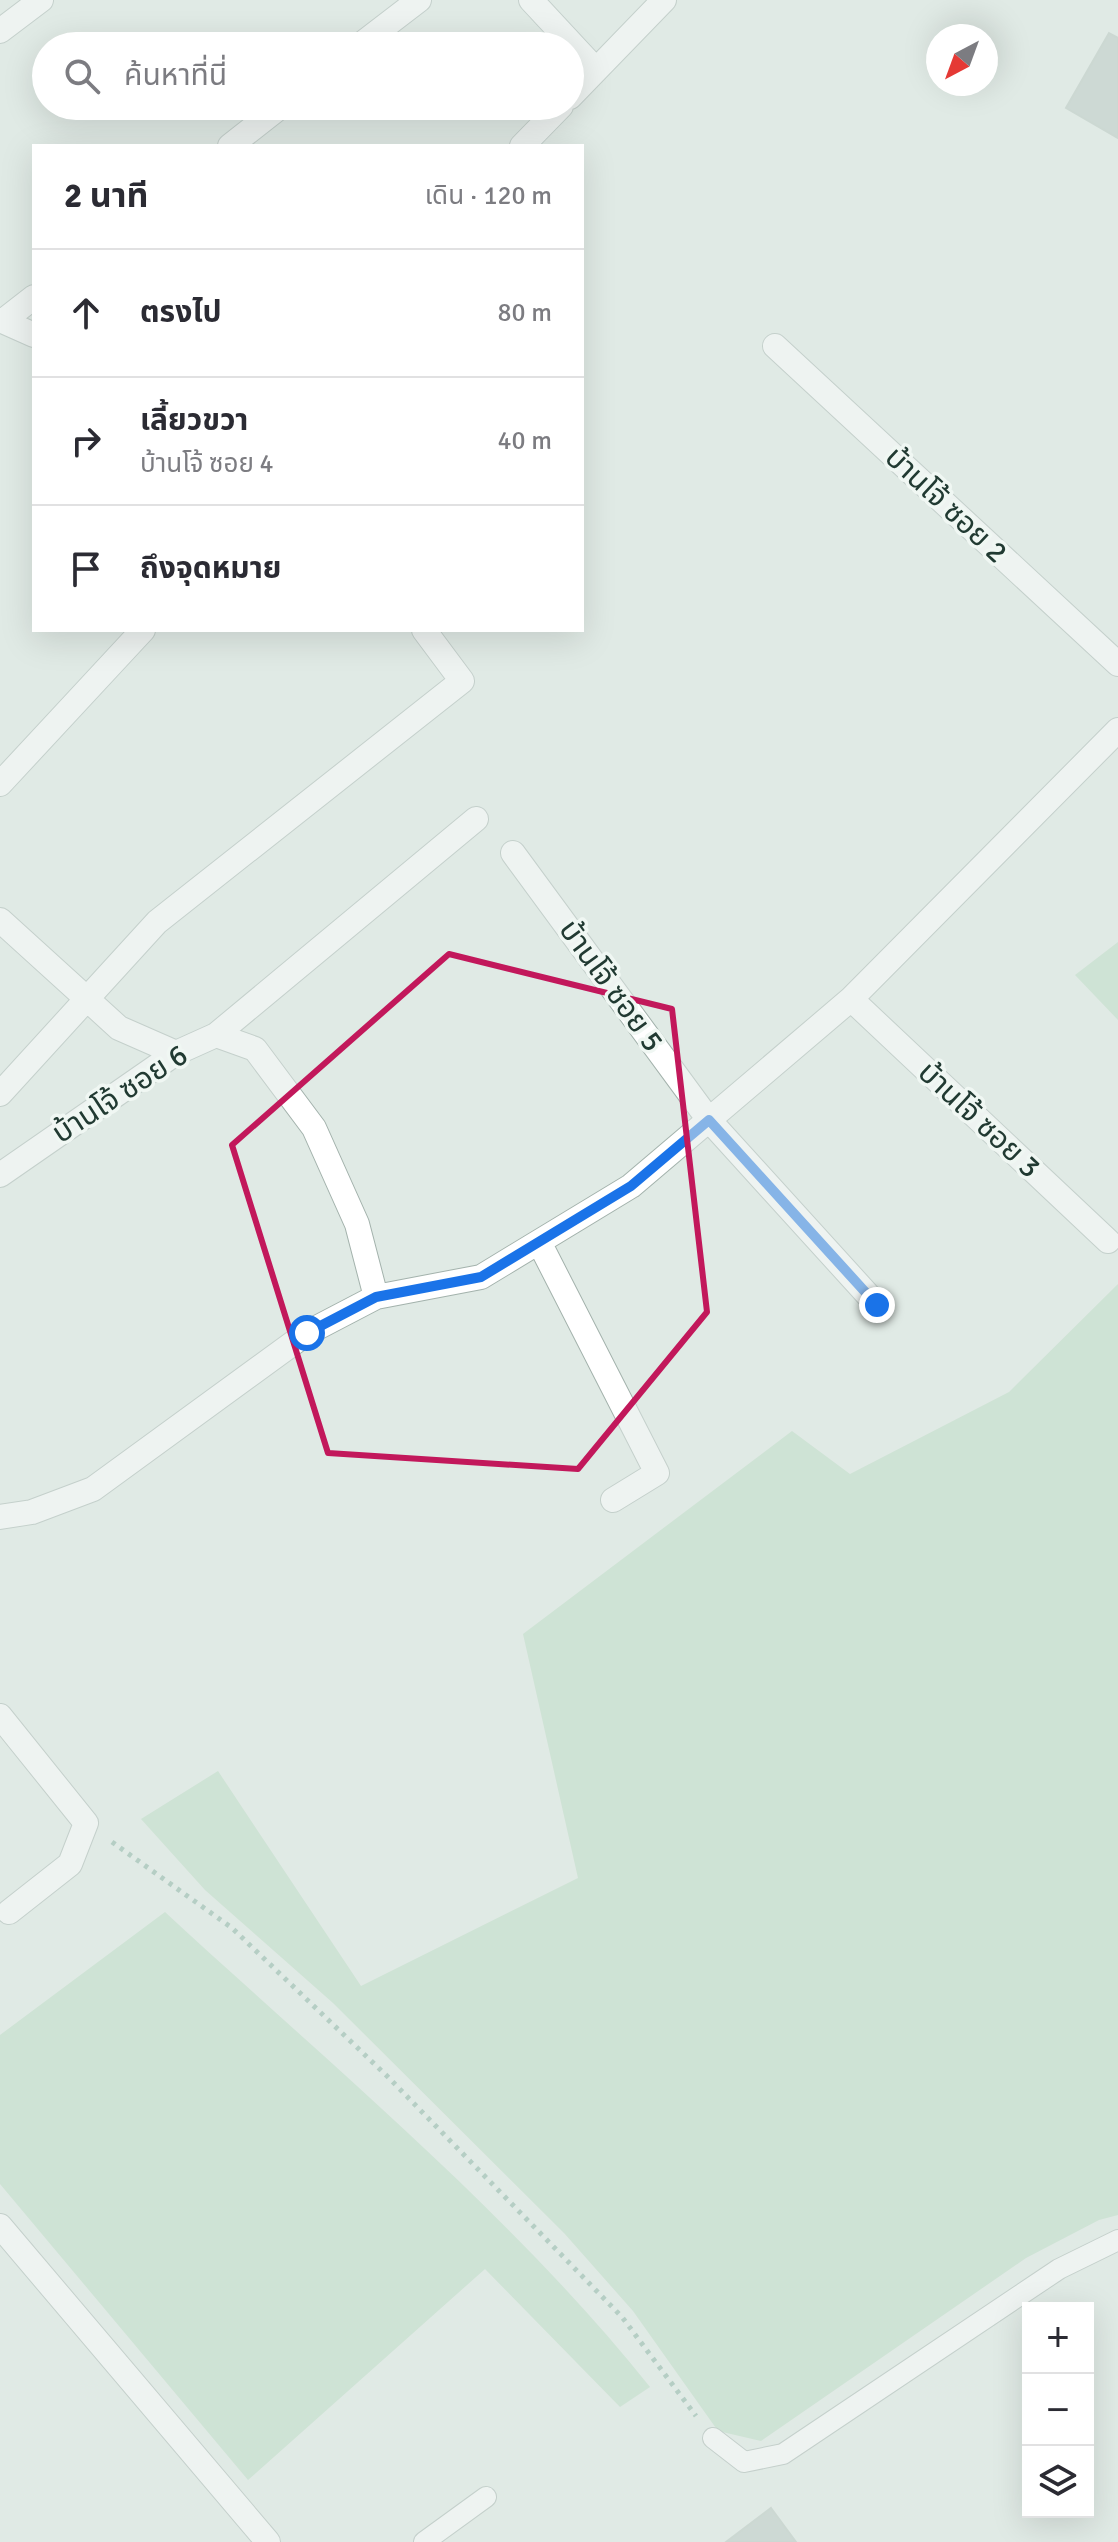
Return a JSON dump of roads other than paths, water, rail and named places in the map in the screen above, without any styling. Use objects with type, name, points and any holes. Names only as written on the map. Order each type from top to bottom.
[{"type":"street","points":[[0,31],[41,0]]},
{"type":"street","points":[[377,32],[419,0]]},
{"type":"street","points":[[531,0],[561,32]]},
{"type":"street","points":[[584,82],[664,0]]},
{"type":"street","points":[[584,57],[596,70]]},
{"type":"street","points":[[233,144],[263,120]]},
{"type":"street","points":[[524,144],[547,120]]},
{"type":"street","points":[[1,321],[32,298]]},
{"type":"street","points":[[1,321],[32,334]]},
{"type":"street","name":"บ้านโจ้ ซอย 2","points":[[775,346],[1118,664]]},
{"type":"street","points":[[0,784],[141,632]]},
{"type":"street","points":[[0,1094],[157,922],[462,681],[425,632]]},
{"type":"street","points":[[0,1517],[32,1512],[93,1489],[307,1333],[376,1297],[481,1277],[631,1186],[851,999],[1118,730]]},
{"type":"street","points":[[216,1035],[476,819]]},
{"type":"street","name":"บ้านโจ้ ซอย 5","points":[[513,853],[709,1120],[877,1305]]},
{"type":"street","points":[[0,920],[119,1028],[176,1053]]},
{"type":"street","name":"บ้านโจ้ ซอย 3","points":[[851,999],[1108,1241]]},
{"type":"street","name":"บ้านโจ้ ซอย 6","points":[[0,1175],[176,1053],[216,1035],[255,1049],[314,1128],[357,1224],[376,1297]]},
{"type":"street","points":[[539,1242],[657,1473],[613,1500]]},
{"type":"street","points":[[0,1716],[86,1823],[70,1864],[9,1912]]},
{"type":"street","points":[[0,2226],[268,2542]]},
{"type":"lane","points":[[713,2438],[744,2462],[783,2454],[1059,2269],[1118,2240]]},
{"type":"lane","points":[[424,2542],[486,2497]]}]
